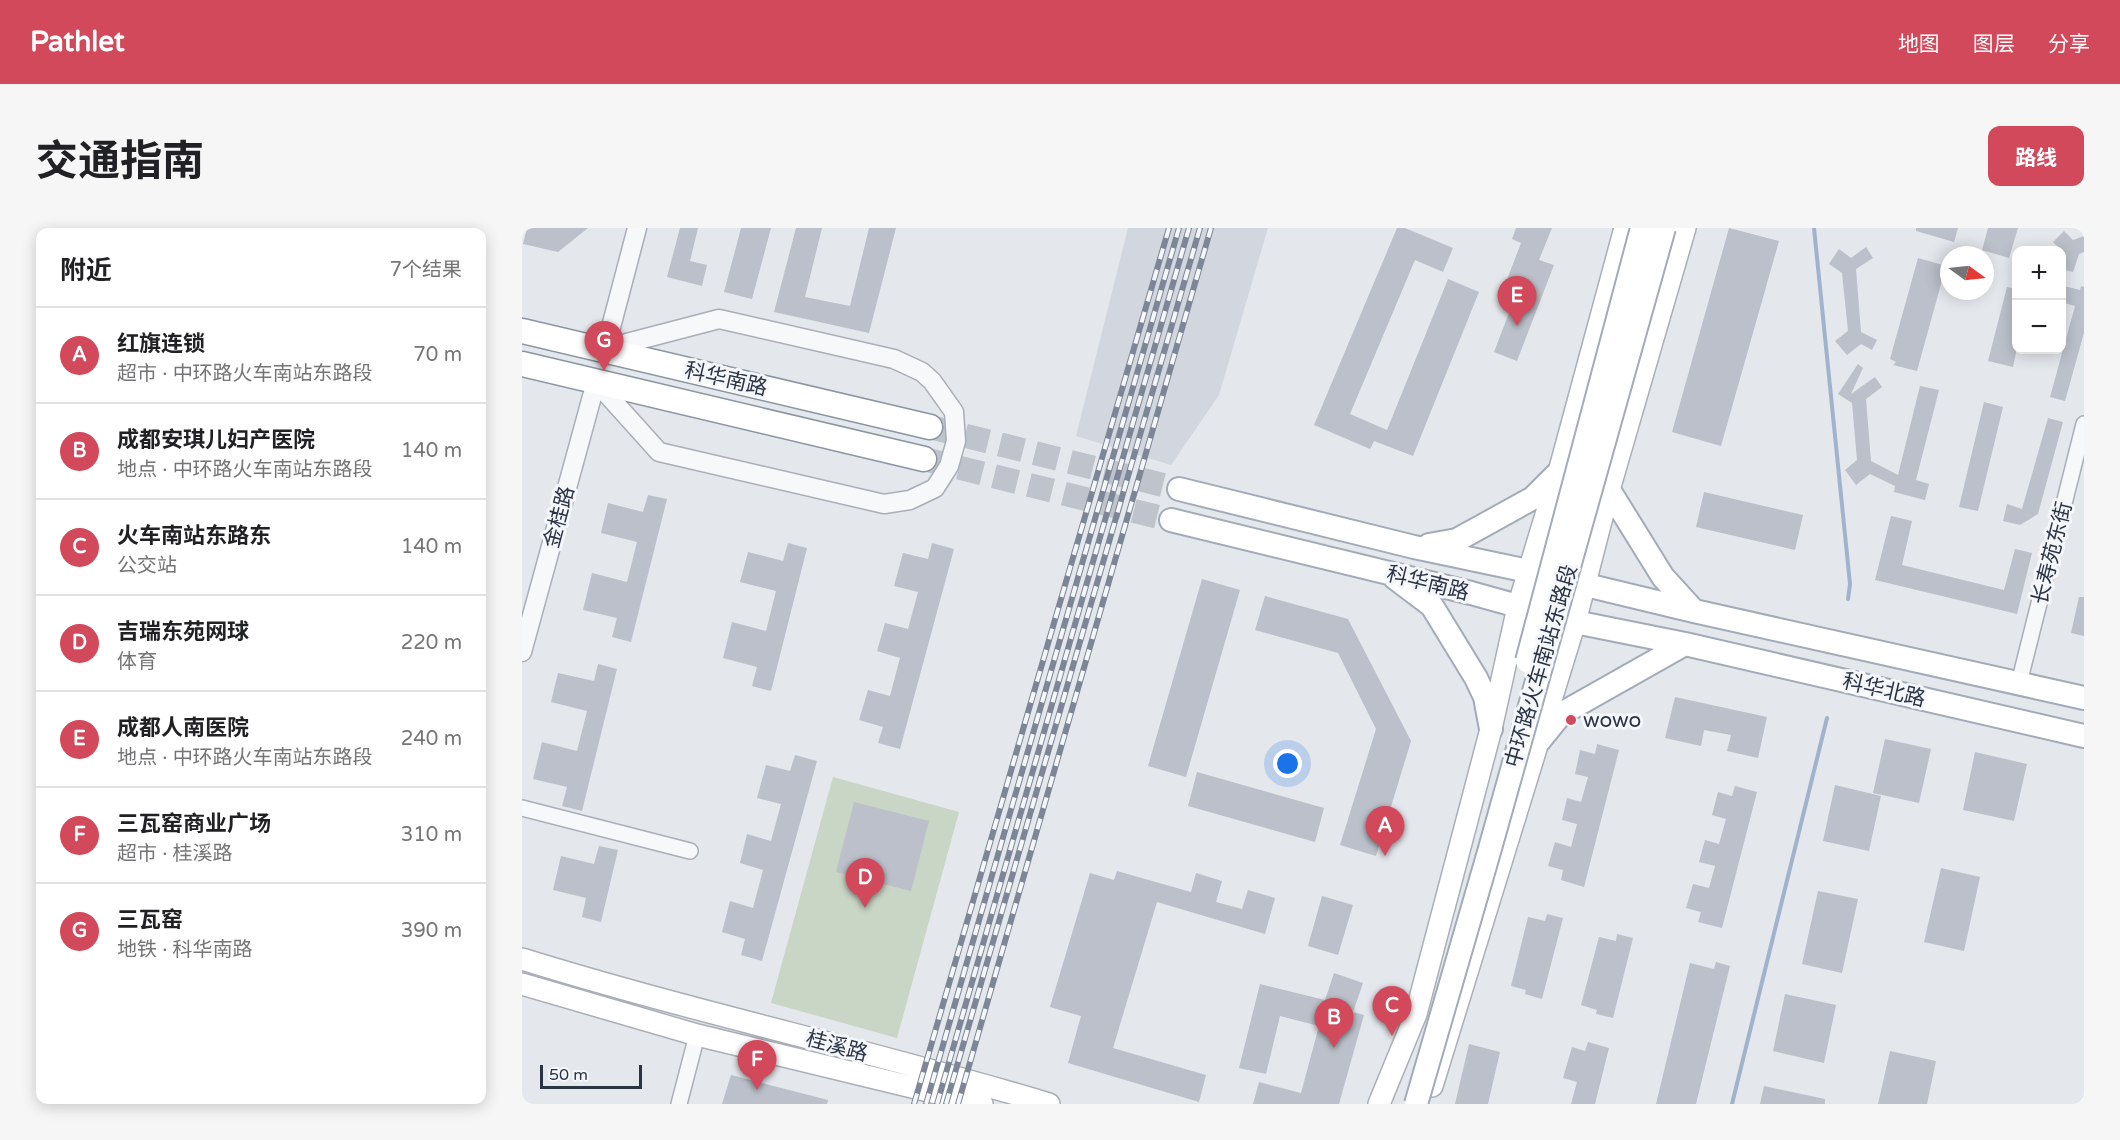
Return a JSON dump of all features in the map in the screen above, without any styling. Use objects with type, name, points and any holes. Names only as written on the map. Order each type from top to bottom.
[{"type":"highway","name":"科华南路","points":[[522,331],[930,427]]},
{"type":"highway","name":"科华南路","points":[[522,364],[924,459]]},
{"type":"main road","points":[[1379,1104],[1416,1014],[1491,729],[1518,607],[1559,472],[1625,228]]},
{"type":"main road","name":"中环路火车南站东路段","points":[[1400,1104],[1477,849],[1642,228]]},
{"type":"main road","name":"中环路火车南站东路段","points":[[1416,1104],[1490,852],[1664,228]]},
{"type":"main road","points":[[1427,1104],[1575,622],[1609,490],[1685,228]]},
{"type":"main road","points":[[1414,547],[1457,540],[1533,498],[1559,472]]},
{"type":"main road","name":"科华南路","points":[[1179,489],[1414,547],[1528,571],[1694,611]]},
{"type":"main road","points":[[1609,490],[1663,577],[1694,611]]},
{"type":"main road","name":"科华南路","points":[[1171,520],[1389,573],[1575,622],[1685,644]]},
{"type":"main road","points":[[1389,573],[1432,606],[1476,678],[1485,697],[1491,729]]},
{"type":"main road","name":"科华北路","points":[[1694,611],[2084,698]]},
{"type":"main road","points":[[1539,741],[1561,714],[1685,644]]},
{"type":"main road","name":"科华北路","points":[[1685,644],[2084,736]]},
{"type":"main road","name":"桂溪路","points":[[522,959],[616,988],[976,1082],[1049,1104]]},
{"type":"main road","name":"桂溪路","points":[[522,984],[698,1035],[982,1104]]},
{"type":"street","points":[[605,350],[637,228]]},
{"type":"street","points":[[522,320],[605,350],[719,319],[894,360],[922,372],[932,381],[954,412],[956,441],[949,466],[935,488],[910,500],[885,504],[659,452],[596,382],[522,374]]},
{"type":"street","name":"金桂路","points":[[522,652],[596,382]]},
{"type":"street","name":"长寿苑东街","points":[[2019,683],[2084,424]]},
{"type":"street","points":[[522,808],[690,851]]},
{"type":"street","points":[[679,1104],[698,1035]]},
{"type":"shaded area","points":[[1128,228],[1268,228],[1219,395],[1171,465],[1076,436]]},
{"type":"green space","points":[[833,777],[959,812],[897,1038],[771,1003]]},
{"type":"building","points":[[527,228],[588,228],[558,252],[523,244]]},
{"type":"building","points":[[680,228],[698,228],[690,261],[707,265],[702,286],[667,277]]},
{"type":"building","points":[[741,228],[771,228],[752,299],[724,292]]},
{"type":"building","points":[[796,228],[822,228],[805,297],[850,306],[869,228],[896,228],[869,333],[774,312]]},
{"type":"building","points":[[1397,228],[1405,228],[1453,248],[1443,272],[1415,260],[1350,414],[1387,430],[1448,279],[1479,292],[1413,456],[1374,441],[1370,449],[1314,425]]},
{"type":"building","points":[[1516,228],[1552,228],[1539,260],[1554,265],[1517,361],[1494,352],[1514,300],[1501,295],[1521,243],[1512,239]]},
{"type":"building","points":[[1729,228],[1779,241],[1721,446],[1672,432]]},
{"type":"building","points":[[1916,228],[1958,228],[1954,242],[1916,231]]},
{"type":"building","points":[[1988,228],[2018,228],[2009,258],[1994,254],[1994,246],[1983,246]]},
{"type":"building","points":[[2064,231],[2073,240],[2084,236],[2084,252],[2079,254],[2073,272],[2066,270],[2066,246],[2057,246],[2053,242]]},
{"type":"building","points":[[1866,247],[1873,258],[1856,269],[1861,332],[1877,340],[1872,350],[1861,344],[1847,355],[1835,341],[1848,331],[1842,273],[1829,264],[1839,249],[1851,258]]},
{"type":"building","points":[[1918,258],[1940,264],[1940,288],[1917,371],[1893,365],[1896,362],[1890,359]]},
{"type":"building","points":[[2066,286],[2080,290],[2081,286],[2084,287],[2084,333],[2065,401],[2050,397],[2062,354],[2066,354],[2066,339],[2075,306],[2066,303]]},
{"type":"building","points":[[2007,287],[2012,288],[2012,354],[2016,354],[2013,367],[1988,361]]},
{"type":"building","points":[[1858,364],[1863,368],[1851,394],[1875,377],[1882,387],[1866,399],[1871,461],[1898,475],[1920,386],[1939,390],[1916,480],[1929,484],[1925,500],[1894,492],[1895,486],[1870,474],[1856,485],[1845,470],[1857,460],[1852,403],[1838,394]]},
{"type":"building","points":[[1984,402],[2003,407],[1978,511],[1959,507]]},
{"type":"building","points":[[2048,418],[2063,422],[2038,514],[2020,525],[2003,521],[2007,504],[2022,509]]},
{"type":"building","points":[[1704,492],[1803,515],[1795,550],[1696,527]]},
{"type":"building","points":[[648,495],[667,499],[631,642],[612,637],[617,618],[583,610],[592,573],[627,582],[637,542],[601,533],[608,503],[643,512]]},
{"type":"building","points":[[1891,516],[1912,521],[1902,565],[2004,590],[2015,549],[2032,553],[2017,614],[1875,580]]},
{"type":"building","points":[[788,543],[807,548],[771,691],[752,686],[757,667],[723,658],[732,622],[766,631],[776,591],[740,582],[748,552],[783,561]]},
{"type":"building","points":[[932,543],[954,549],[900,749],[878,743],[883,727],[859,720],[868,690],[890,696],[900,658],[877,651],[885,623],[908,629],[918,592],[894,586],[903,553],[928,559]]},
{"type":"building","points":[[1202,579],[1240,590],[1186,777],[1148,766]]},
{"type":"building","points":[[1265,596],[1348,619],[1411,741],[1376,856],[1340,845],[1376,729],[1338,653],[1255,630]]},
{"type":"building","points":[[2079,597],[2084,597],[2084,636],[2071,633]]},
{"type":"building","points":[[598,664],[617,669],[582,811],[562,806],[567,787],[533,779],[542,742],[577,751],[587,711],[551,702],[558,673],[594,681]]},
{"type":"building","points":[[1675,697],[1767,717],[1758,758],[1727,751],[1731,735],[1704,730],[1701,746],[1665,738]]},
{"type":"building","points":[[1885,739],[1931,749],[1919,803],[1873,793]]},
{"type":"building","points":[[1597,744],[1619,750],[1584,887],[1561,880],[1563,870],[1548,866],[1555,842],[1571,847],[1577,824],[1562,820],[1567,798],[1581,802],[1588,777],[1575,774],[1580,750],[1595,754]]},
{"type":"building","points":[[1975,752],[2027,764],[2014,821],[1963,810]]},
{"type":"building","points":[[795,755],[817,761],[762,961],[741,955],[745,939],[722,932],[730,901],[753,908],[763,870],[740,863],[747,834],[771,841],[781,804],[757,798],[766,765],[790,771]]},
{"type":"building","points":[[1197,772],[1324,808],[1315,842],[1188,806]]},
{"type":"building","points":[[1835,785],[1881,796],[1869,851],[1823,841]]},
{"type":"building","points":[[1735,786],[1757,792],[1722,928],[1698,922],[1701,912],[1686,908],[1693,884],[1709,888],[1715,866],[1699,862],[1705,840],[1719,844],[1726,819],[1712,815],[1718,792],[1732,796]]},
{"type":"building","points":[[854,802],[929,821],[911,891],[836,872]]},
{"type":"building","points":[[599,846],[618,850],[601,922],[582,917],[586,898],[553,890],[561,856],[594,864]]},
{"type":"building","points":[[1941,868],[1980,877],[1964,951],[1924,942]]},
{"type":"building","points":[[1117,871],[1191,892],[1196,873],[1222,881],[1216,902],[1242,909],[1248,890],[1275,898],[1265,934],[1157,902],[1113,1048],[1206,1075],[1199,1102],[1068,1063],[1081,1016],[1050,1007],[1090,873],[1114,880]]},
{"type":"building","points":[[1818,891],[1858,899],[1842,973],[1802,964]]},
{"type":"building","points":[[1322,896],[1353,905],[1338,955],[1308,946]]},
{"type":"building","points":[[1547,914],[1563,918],[1542,999],[1525,994],[1526,990],[1511,986],[1528,917],[1545,921]]},
{"type":"building","points":[[1617,934],[1633,938],[1613,1018],[1596,1014],[1597,1010],[1581,1005],[1599,937],[1616,941]]},
{"type":"building","points":[[1716,962],[1730,966],[1696,1104],[1656,1104],[1690,963],[1714,969]]},
{"type":"building","points":[[1334,973],[1363,983],[1353,1012],[1364,1015],[1339,1104],[1253,1104],[1259,1082],[1301,1093],[1319,1026],[1280,1016],[1266,1074],[1239,1068],[1260,984],[1325,1000]]},
{"type":"building","points":[[1785,994],[1836,1005],[1824,1063],[1773,1051]]},
{"type":"building","points":[[1588,1042],[1609,1048],[1595,1104],[1571,1104],[1577,1082],[1563,1078],[1572,1047],[1585,1051]]},
{"type":"building","points":[[1469,1044],[1500,1052],[1488,1104],[1455,1104]]},
{"type":"building","points":[[1890,1051],[1936,1061],[1927,1104],[1878,1104]]},
{"type":"building","points":[[731,1075],[828,1100],[827,1104],[722,1104]]},
{"type":"building","points":[[1764,1086],[1825,1099],[1825,1104],[1760,1104]]},
{"type":"waterway","points":[[1814,228],[1850,584],[1848,599]]},
{"type":"waterway","points":[[1732,1104],[1827,718]]},
{"type":"tunnel","points":[[930,427],[1179,489]]},
{"type":"tunnel","points":[[924,459],[1171,520]]},
{"type":"railway","points":[[914,1104],[1169,228]]},
{"type":"railway","points":[[926,1104],[1179,228]]},
{"type":"railway","points":[[937,1104],[1189,228]]},
{"type":"railway","points":[[946,1104],[1200,228]]},
{"type":"railway","points":[[958,1104],[1211,228]]},
{"type":"place","name":"成都人南医院","points":[[1517,326]]},
{"type":"place","name":"三瓦窑","points":[[604,371]]},
{"type":"place","name":"wowo","points":[[1571,720]]},
{"type":"place","name":"红旗连锁","points":[[1385,856]]},
{"type":"place","name":"吉瑞东苑网球","points":[[865,908]]},
{"type":"place","name":"火车南站东路东","points":[[1392,1036]]},
{"type":"place","name":"成都安琪儿妇产医院","points":[[1334,1048]]},
{"type":"place","name":"三瓦窑商业广场","points":[[757,1090]]}]
